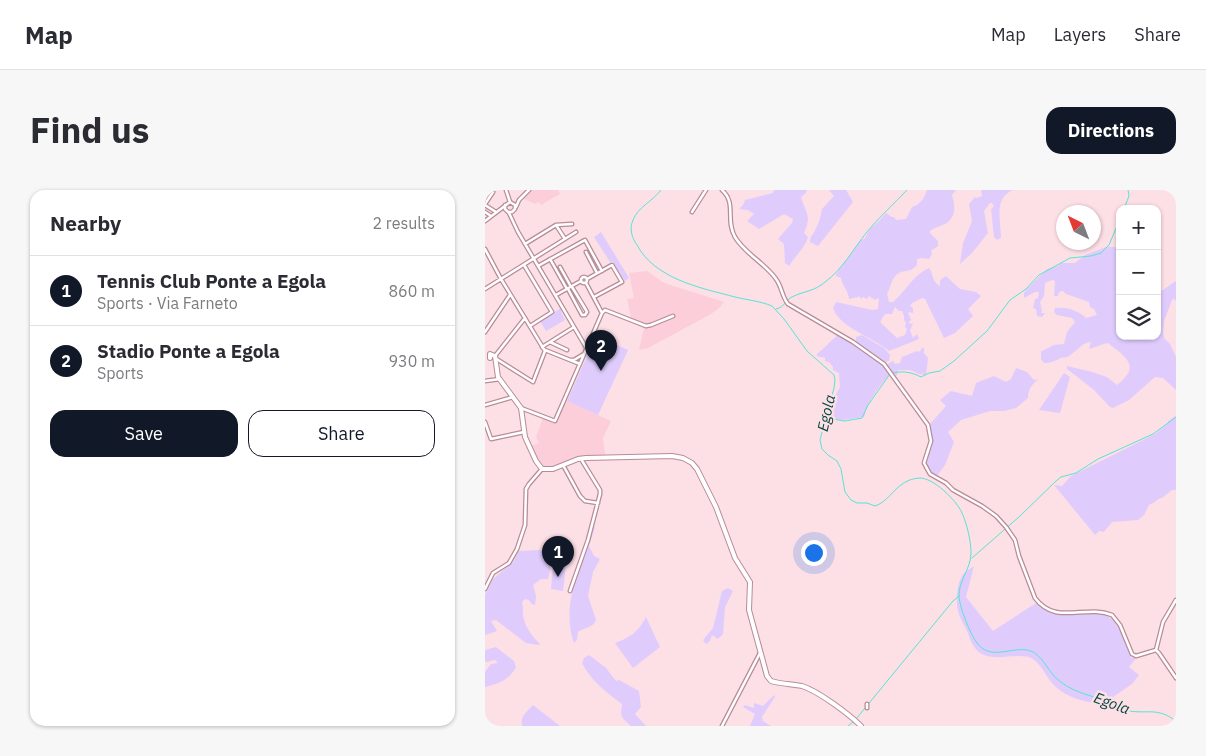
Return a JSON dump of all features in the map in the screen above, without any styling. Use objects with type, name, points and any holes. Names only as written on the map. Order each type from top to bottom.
[{"type":"street","points":[[505,190],[515,208]]},
{"type":"street","points":[[514,224],[515,208],[519,200],[529,190]]},
{"type":"street","points":[[692,212],[706,190]]},
{"type":"street","points":[[722,190],[730,201],[730,224],[735,237],[777,280],[786,303],[861,347],[879,359],[891,373],[927,425],[931,441],[923,463],[927,470],[953,490],[996,516],[1007,528],[1015,540],[1035,598],[1047,610],[1070,614],[1088,611],[1107,613],[1116,618],[1132,654],[1136,656],[1156,650]]},
{"type":"street","points":[[493,192],[485,204],[496,212]]},
{"type":"street","points":[[485,221],[505,205],[519,200]]},
{"type":"street","points":[[505,205],[525,244],[587,349]]},
{"type":"street","points":[[501,208],[507,212]]},
{"type":"street","points":[[507,212],[515,208]]},
{"type":"street","points":[[485,212],[491,216]]},
{"type":"street","points":[[525,244],[556,225],[572,224]]},
{"type":"street","points":[[556,225],[565,239]]},
{"type":"street","points":[[485,289],[576,232]]},
{"type":"street","points":[[538,266],[585,240],[602,271]]},
{"type":"street","points":[[485,249],[543,348],[544,353],[533,382],[492,358],[485,351]]},
{"type":"street","points":[[586,252],[597,273]]},
{"type":"street","points":[[591,260],[595,258]]},
{"type":"street","points":[[550,259],[582,315],[585,315],[587,312],[560,267]]},
{"type":"street","points":[[523,264],[552,312],[530,326]]},
{"type":"street","points":[[586,281],[612,265],[622,282],[594,297]]},
{"type":"street","points":[[560,277],[564,275]]},
{"type":"street","points":[[556,296],[581,282],[583,277],[602,313]]},
{"type":"street","points":[[485,332],[511,295]]},
{"type":"street","points":[[492,358],[499,379],[521,408],[555,421],[602,313],[606,309],[646,326],[651,326],[673,316]]},
{"type":"street","points":[[492,358],[525,318]]},
{"type":"street","points":[[543,348],[549,342],[574,327]]},
{"type":"street","points":[[549,342],[567,350]]},
{"type":"street","points":[[543,348],[580,364]]},
{"type":"street","points":[[570,360],[575,360],[585,353]]},
{"type":"street","points":[[485,381],[499,379]]},
{"type":"street","points":[[485,405],[513,398]]},
{"type":"street","points":[[521,408],[524,432],[536,461],[543,470]]},
{"type":"street","points":[[485,422],[491,439],[524,432]]},
{"type":"street","points":[[485,589],[493,573],[509,563],[514,556],[525,525],[527,489],[529,484],[543,470],[549,470],[581,459],[672,456],[686,459],[695,466],[716,507],[732,552],[750,582],[749,610],[767,676],[771,681],[798,685],[811,690],[861,726]]},
{"type":"street","points":[[570,591],[588,540],[600,490],[581,459]]},
{"type":"street","points":[[563,465],[580,496],[585,501],[598,503]]},
{"type":"street","points":[[1176,600],[1163,622],[1156,650],[1176,678]]},
{"type":"street","points":[[723,726],[760,653]]},
{"type":"shaded area","points":[[531,190],[558,190],[560,194],[541,205],[539,202],[535,204],[524,199]]},
{"type":"shaded area","points":[[774,190],[807,190],[801,197],[808,218],[804,233],[808,237],[789,266],[785,263],[784,244],[778,239],[792,223],[793,219],[784,214],[759,229],[747,221],[754,214],[748,210],[739,209],[745,200],[773,193]]},
{"type":"shaded area","points":[[829,190],[846,190],[853,202],[818,246],[810,242],[810,240],[819,222],[822,209],[834,196]]},
{"type":"shaded area","points":[[927,190],[956,190],[952,195],[954,207],[952,218],[945,224],[930,231],[938,241],[938,246],[931,251],[932,254],[929,259],[917,259],[915,267],[894,277],[887,294],[889,302],[893,302],[898,298],[918,275],[929,268],[934,280],[940,286],[940,280],[946,276],[960,289],[976,292],[981,296],[968,309],[973,316],[955,333],[944,338],[925,299],[922,298],[912,303],[910,306],[913,308],[913,313],[908,312],[911,320],[908,323],[913,324],[910,330],[913,338],[917,334],[919,339],[889,351],[850,327],[837,315],[833,308],[836,302],[872,310],[878,309],[879,298],[875,300],[869,296],[867,299],[863,297],[861,299],[859,296],[849,299],[841,278],[836,276],[836,274],[860,241],[865,238],[870,229],[886,213],[896,220],[906,219],[912,207],[920,203]],"holes":[[[895,307],[902,311],[907,329],[905,335],[897,338],[880,322],[885,314],[892,314]]]},
{"type":"shaded area","points":[[981,190],[1013,190],[1003,198],[1000,204],[1001,238],[997,240],[994,237],[991,209],[994,206],[990,203],[984,211],[988,233],[972,253],[960,264],[963,243],[972,221],[969,204],[975,197],[982,196]]},
{"type":"shaded area","points":[[601,232],[629,278],[625,281],[613,261],[610,262],[594,237]]},
{"type":"shaded area","points":[[1116,247],[1116,340],[1161,340],[1161,291],[1176,281],[1176,301],[1172,300],[1164,321],[1163,331],[1164,338],[1170,344],[1176,357],[1176,390],[1163,378],[1155,377],[1129,400],[1113,408],[1067,369],[1067,366],[1092,372],[1107,377],[1117,385],[1128,373],[1130,367],[1126,358],[1108,343],[1089,349],[1091,342],[1087,343],[1067,357],[1051,362],[1044,363],[1041,359],[1042,351],[1054,345],[1064,344],[1067,332],[1075,322],[1072,318],[1057,315],[1054,312],[1055,308],[1072,310],[1086,318],[1097,315],[1094,309],[1090,307],[1089,302],[1066,294],[1063,291],[1059,292],[1058,296],[1054,296],[1055,281],[1052,280],[1045,283],[1044,296],[1040,302],[1041,313],[1045,313],[1042,317],[1037,316],[1036,309],[1033,308],[1039,292],[1024,298],[1024,293],[1047,269],[1058,266],[1061,263],[1075,263],[1085,255],[1101,249]]},
{"type":"shaded area","points":[[647,271],[664,283],[724,302],[711,314],[648,348],[639,350],[644,328],[632,322],[627,299],[634,298],[629,273]]},
{"type":"shaded area","points":[[561,308],[565,320],[546,331],[540,321]]},
{"type":"shaded area","points":[[838,335],[856,343],[856,337],[862,335],[884,348],[890,355],[889,361],[884,362],[886,365],[893,361],[895,364],[900,363],[902,357],[917,351],[919,352],[924,348],[924,353],[928,358],[926,375],[910,370],[898,370],[897,375],[893,377],[889,375],[877,390],[864,417],[843,420],[833,419],[830,410],[833,409],[834,398],[840,387],[839,373],[833,370],[829,362],[825,361],[825,358],[817,356],[817,354]]},
{"type":"shaded area","points":[[596,336],[628,350],[598,415],[567,401]]},
{"type":"shaded area","points":[[1016,368],[1027,372],[1034,380],[1038,379],[1031,387],[1028,398],[1016,408],[1004,411],[990,411],[961,420],[948,432],[954,442],[945,465],[937,476],[931,472],[926,463],[933,442],[930,424],[946,406],[940,400],[951,391],[972,396],[976,383],[994,376],[1006,382],[1011,379]]},
{"type":"shaded area","points":[[1064,373],[1070,377],[1060,413],[1039,410]]},
{"type":"shaded area","points":[[565,400],[611,421],[603,438],[605,455],[580,458],[548,469],[542,467],[531,446],[539,443],[536,437],[543,418],[556,424]]},
{"type":"shaded area","points":[[1176,416],[1176,490],[1172,490],[1149,505],[1144,515],[1138,520],[1112,522],[1104,532],[1099,531],[1095,535],[1054,485],[1062,486],[1071,476],[1155,434]]},
{"type":"shaded area","points":[[594,527],[589,546],[594,556],[600,559],[593,572],[588,596],[596,620],[591,626],[578,632],[577,640],[574,643],[570,629],[571,599],[574,584]]},
{"type":"shaded area","points":[[561,549],[560,554],[552,561],[548,579],[541,579],[533,585],[536,596],[535,605],[525,599],[522,602],[525,623],[531,634],[540,644],[526,643],[496,620],[491,621],[497,631],[485,635],[485,594],[493,579],[513,562],[519,551]]},
{"type":"shaded area","points":[[553,564],[566,566],[563,591],[551,589]]},
{"type":"shaded area","points":[[974,566],[966,597],[993,631],[1036,603],[1047,611],[1058,614],[1096,613],[1112,618],[1124,637],[1131,658],[1136,658],[1129,667],[1139,675],[1132,684],[1113,697],[1119,702],[1115,708],[1083,701],[1061,691],[1052,683],[1033,659],[1021,656],[986,656],[978,651],[972,643],[960,617],[957,602],[958,585],[962,576]]},
{"type":"shaded area","points":[[728,588],[733,591],[725,607],[723,634],[718,639],[712,635],[710,641],[706,644],[703,640],[713,628],[722,591]]},
{"type":"shaded area","points":[[646,617],[660,647],[633,668],[615,643],[633,633],[640,627]]},
{"type":"shaded area","points":[[496,647],[514,661],[516,667],[503,681],[485,687],[485,672],[491,664],[498,663],[495,660],[485,661],[485,650]]},
{"type":"shaded area","points":[[589,655],[606,668],[616,681],[619,680],[639,691],[641,707],[635,714],[646,726],[631,726],[623,719],[621,714],[622,704],[594,681],[582,663],[584,658]]},
{"type":"shaded area","points":[[776,695],[762,717],[763,721],[771,726],[750,726],[755,714],[743,707],[745,705],[754,708],[754,703],[763,706]]},
{"type":"shaded area","points":[[533,705],[560,726],[522,726],[523,717]]},
{"type":"waterway","name":"Egola","points":[[661,190],[638,211],[632,223],[632,236],[645,257],[667,274],[694,286],[772,306],[807,351],[834,375],[834,388],[820,440],[822,449],[837,461],[841,469],[845,492],[851,500],[875,506],[905,482],[919,478],[931,481],[937,485],[950,496],[959,508],[967,527],[971,553],[969,564],[960,586],[959,597],[971,634],[977,643],[983,649],[995,652],[1031,651],[1041,659],[1056,678],[1072,689],[1125,710],[1158,712],[1176,721]]},
{"type":"waterway","points":[[776,309],[782,307],[791,297],[817,287],[831,277],[843,265],[872,226],[907,190]]},
{"type":"waterway","points":[[1126,205],[1129,196],[1128,190]]},
{"type":"waterway","points":[[826,418],[845,421],[862,418],[868,405],[890,374],[906,372],[921,377],[940,371],[987,331],[1010,300],[1026,289],[1039,275],[1070,258],[1101,253],[1109,245],[1116,228]]},
{"type":"waterway","points":[[972,558],[1061,477],[1076,473],[1098,459],[1153,434],[1176,417]]},
{"type":"waterway","points":[[856,719],[959,596]]},
{"type":"waterway","points":[[848,726],[853,722]]},
{"type":"place","name":"Stadio Ponte a Egola","points":[[601,371]]},
{"type":"place","name":"Tennis Club Ponte a Egola","points":[[558,577]]}]
